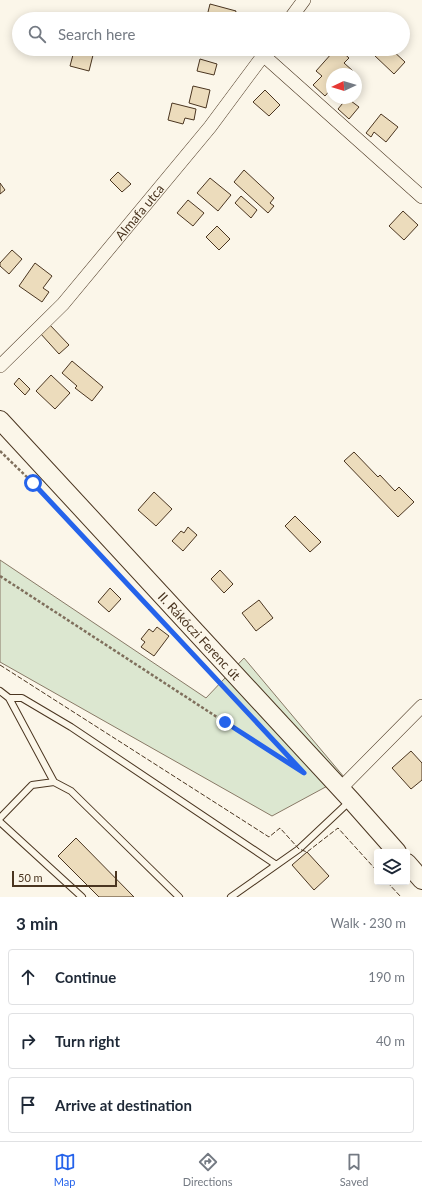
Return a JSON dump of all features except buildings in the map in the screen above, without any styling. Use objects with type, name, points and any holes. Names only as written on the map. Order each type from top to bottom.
[{"type":"main road","name":"II. Rákóczi Ferenc út","points":[[0,420],[346,794],[394,849]]},
{"type":"main road","points":[[410,866],[422,880]]},
{"type":"street","points":[[295,12],[304,0]]},
{"type":"street","name":"Almafa utca","points":[[0,366],[63,304],[210,127],[262,56]]},
{"type":"street","points":[[269,56],[422,197]]},
{"type":"street","points":[[346,794],[422,706]]},
{"type":"lane","points":[[0,691],[9,698],[54,782],[71,791],[179,897]]},
{"type":"lane","points":[[9,698],[22,698],[71,727],[275,864]]},
{"type":"lane","points":[[0,818],[32,785],[54,782]]},
{"type":"lane","points":[[231,897],[275,864],[299,849],[346,794]]},
{"type":"lane","points":[[0,822],[82,897]]},
{"type":"path","points":[[0,451],[38,489],[190,651]]},
{"type":"path","points":[[0,576],[304,773],[293,762]]},
{"type":"green space","points":[[0,560],[206,698],[244,658],[344,777],[272,816],[0,662]]},
{"type":"fence","points":[[0,665],[269,837],[280,828],[299,849],[307,852],[338,828],[374,868]]},
{"type":"fence","points":[[390,885],[401,897]]},
{"type":"route","points":[[33,483],[304,773],[225,722]]}]
